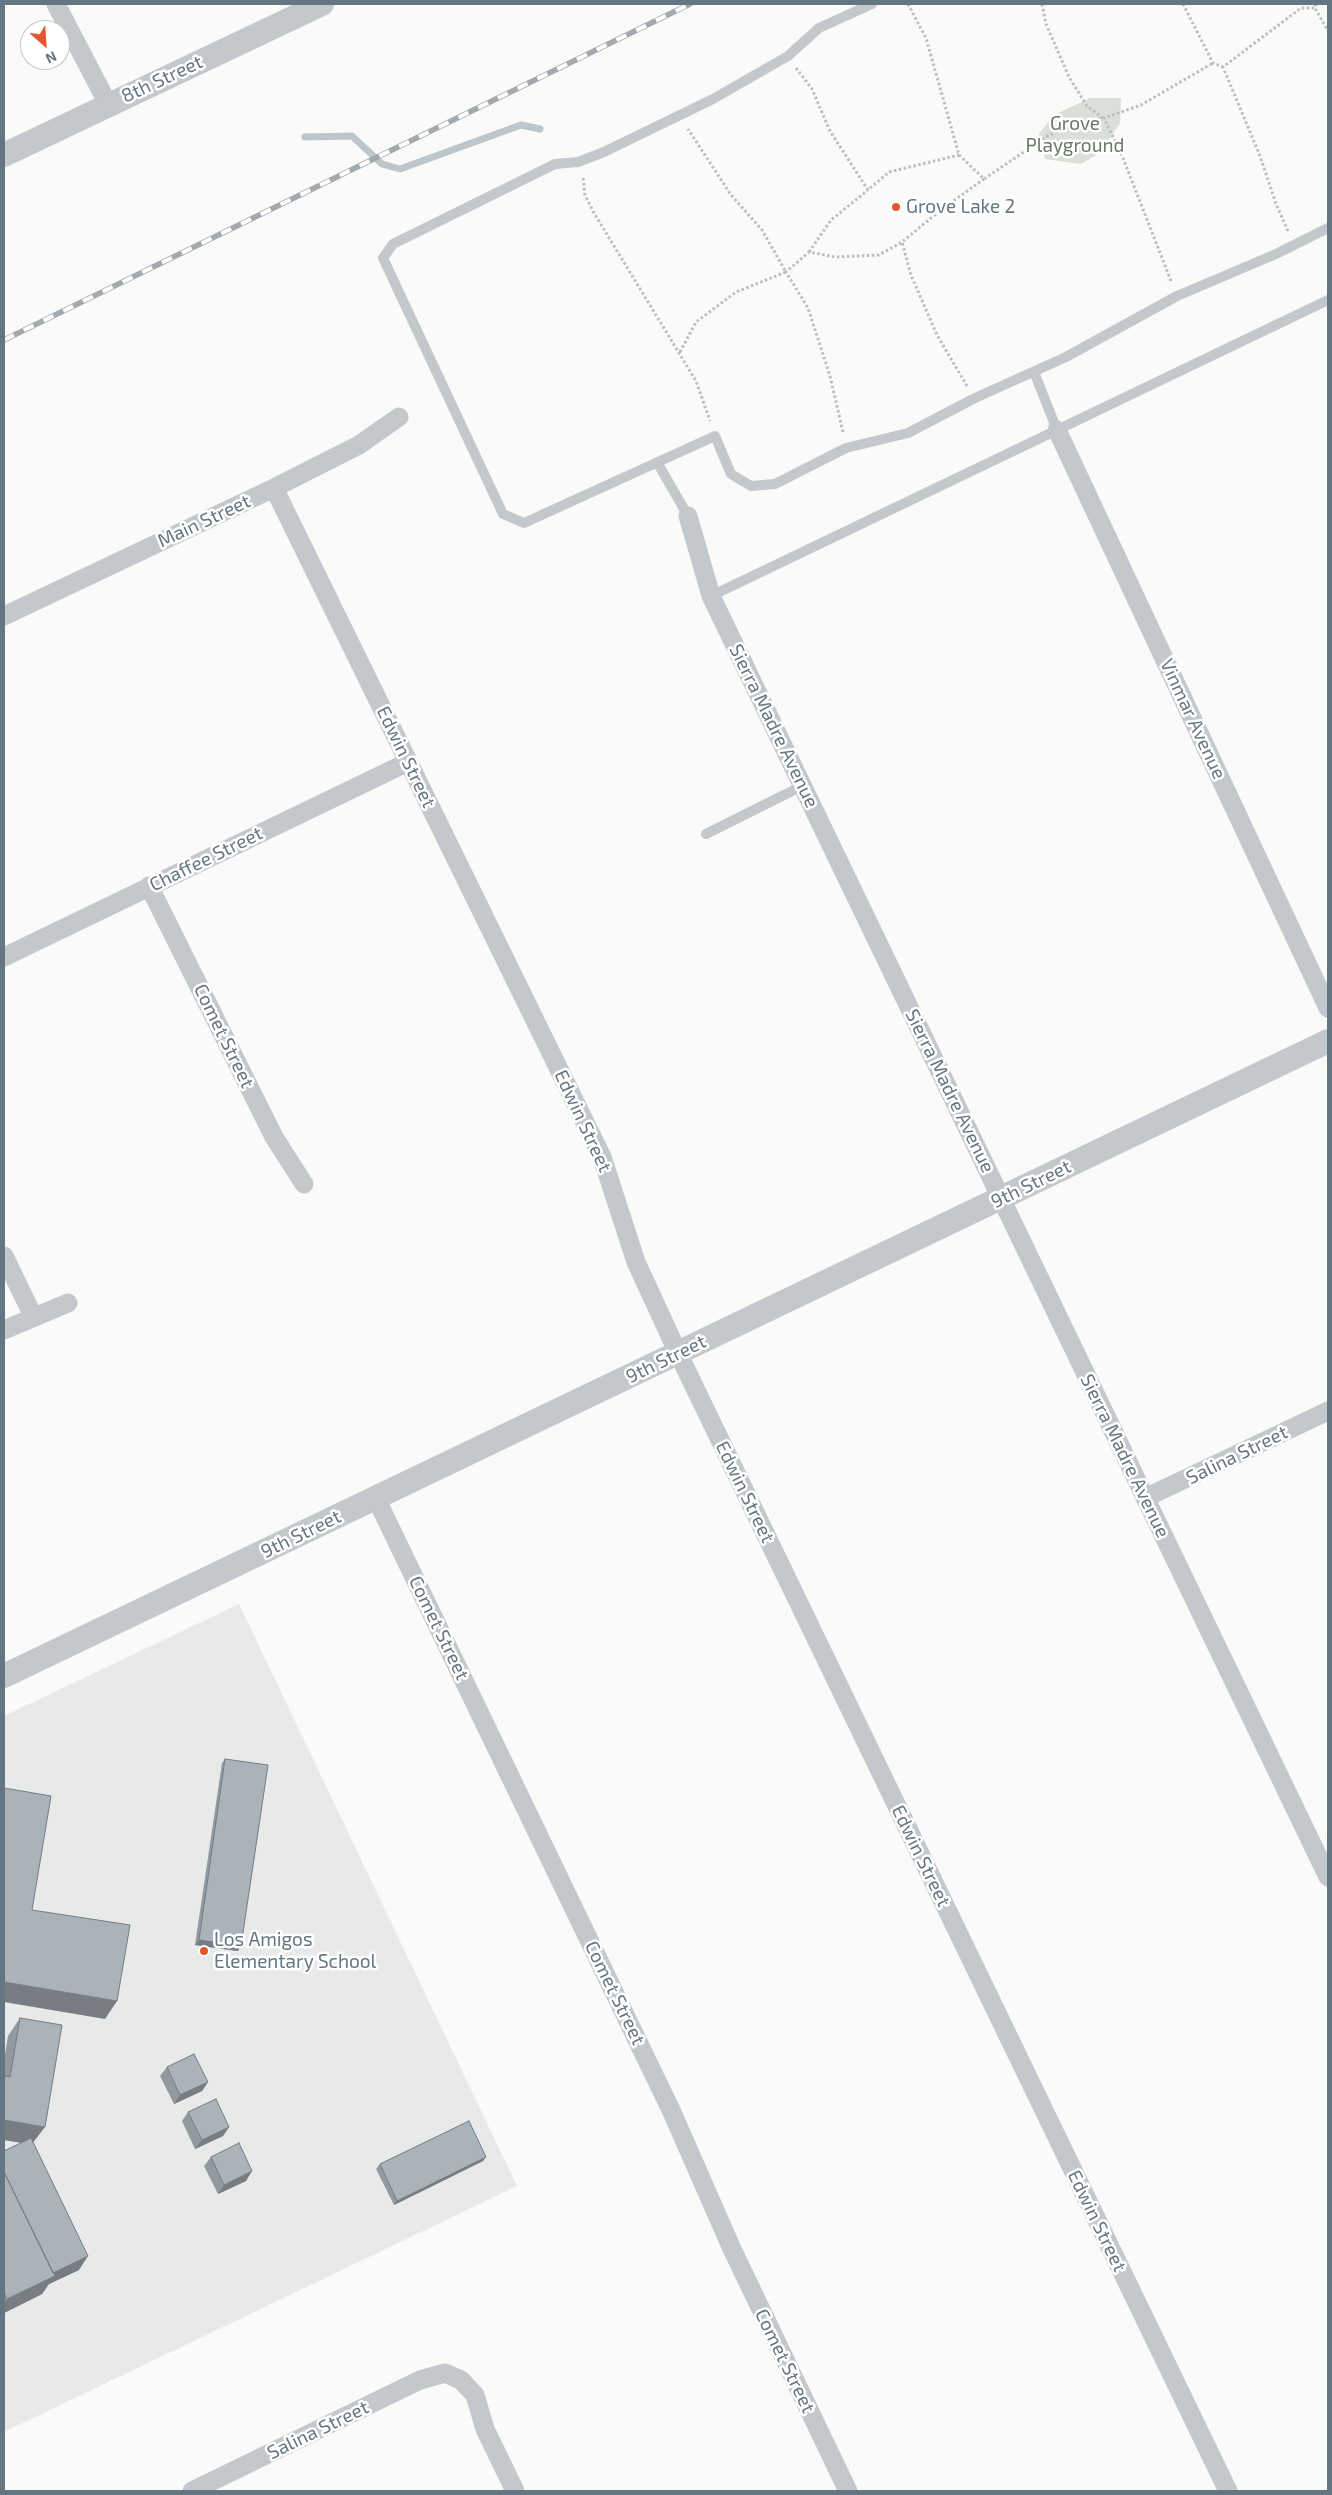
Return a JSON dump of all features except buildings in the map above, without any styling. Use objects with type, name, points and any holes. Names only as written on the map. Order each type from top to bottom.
[{"type":"street","points":[[56,4],[108,104]]},
{"type":"street","name":"8th Street","points":[[4,155],[322,4]]},
{"type":"street","name":"Main Street","points":[[4,616],[274,488],[359,444],[399,417]]},
{"type":"street","name":"Vinmar Avenue","points":[[1057,430],[1328,1008]]},
{"type":"street","name":"Edwin Street","points":[[274,488],[602,1157],[636,1262],[678,1353],[1228,2491]]},
{"type":"street","name":"Sierra Madre Avenue","points":[[688,516],[710,596],[1328,1877]]},
{"type":"street","name":"Chaffee Street","points":[[4,957],[408,762]]},
{"type":"street","name":"Comet Street","points":[[149,886],[274,1136],[304,1184]]},
{"type":"street","name":"9th Street","points":[[4,1676],[1328,1041]]},
{"type":"street","points":[[4,1256],[33,1316]]},
{"type":"street","points":[[4,1330],[33,1316],[68,1303]]},
{"type":"street","name":"Salina Street","points":[[1145,1498],[1328,1411]]},
{"type":"street","name":"Comet Street","points":[[376,1498],[671,2110],[732,2249],[848,2491]]},
{"type":"street","name":"Salina Street","points":[[203,2489],[420,2380],[446,2373],[461,2380],[475,2395],[485,2428],[515,2491]]},
{"type":"lane","points":[[872,4],[819,28],[788,56],[713,99],[578,162],[555,164],[393,244],[383,258],[503,514],[524,523],[715,436],[731,474],[751,486],[775,484],[846,448],[908,433],[975,398],[1066,357],[1177,296],[1294,245],[1328,228]]},
{"type":"lane","points":[[710,596],[1328,300]]},
{"type":"lane","points":[[1034,372],[1057,430]]},
{"type":"lane","points":[[657,462],[688,516]]},
{"type":"lane","points":[[706,834],[802,786]]},
{"type":"path","points":[[908,4],[926,38],[959,155],[984,179]]},
{"type":"path","points":[[1042,4],[1046,24],[1069,77],[1088,106],[1104,118],[1123,158],[1177,296]]},
{"type":"path","points":[[1183,4],[1213,63],[1223,67],[1260,156],[1276,204],[1294,245]]},
{"type":"path","points":[[1223,67],[1301,6],[1315,6],[1328,30]]},
{"type":"path","points":[[788,56],[812,89],[830,131],[868,190]]},
{"type":"path","points":[[809,252],[835,257],[879,254],[902,242],[942,209],[1049,135],[1082,120],[1104,118],[1141,105],[1213,63]]},
{"type":"path","points":[[680,115],[731,195],[762,230],[808,308],[830,376],[846,448]]},
{"type":"path","points":[[680,352],[696,322],[736,292],[786,272],[809,252],[831,220],[889,172],[959,155]]},
{"type":"path","points":[[578,162],[586,195],[594,212],[696,381],[715,436]]},
{"type":"path","points":[[902,242],[911,275],[938,335],[975,398]]},
{"type":"shaded area","name":"Los Amigos Elementary School","points":[[239,1604],[517,2186],[4,2432],[4,1716]]},
{"type":"green space","name":"Grove Playground","points":[[1090,98],[1121,98],[1120,123],[1100,153],[1081,164],[1045,159],[1038,135],[1054,115]]},
{"type":"waterway","points":[[305,137],[352,136],[382,164],[400,169],[521,125],[540,129]]},
{"type":"railway","points":[[4,340],[690,4]]},
{"type":"place","name":"Grove Lake 2","points":[[896,207]]},
{"type":"place","name":"Los Amigos Elementary School","points":[[204,1951]]}]
